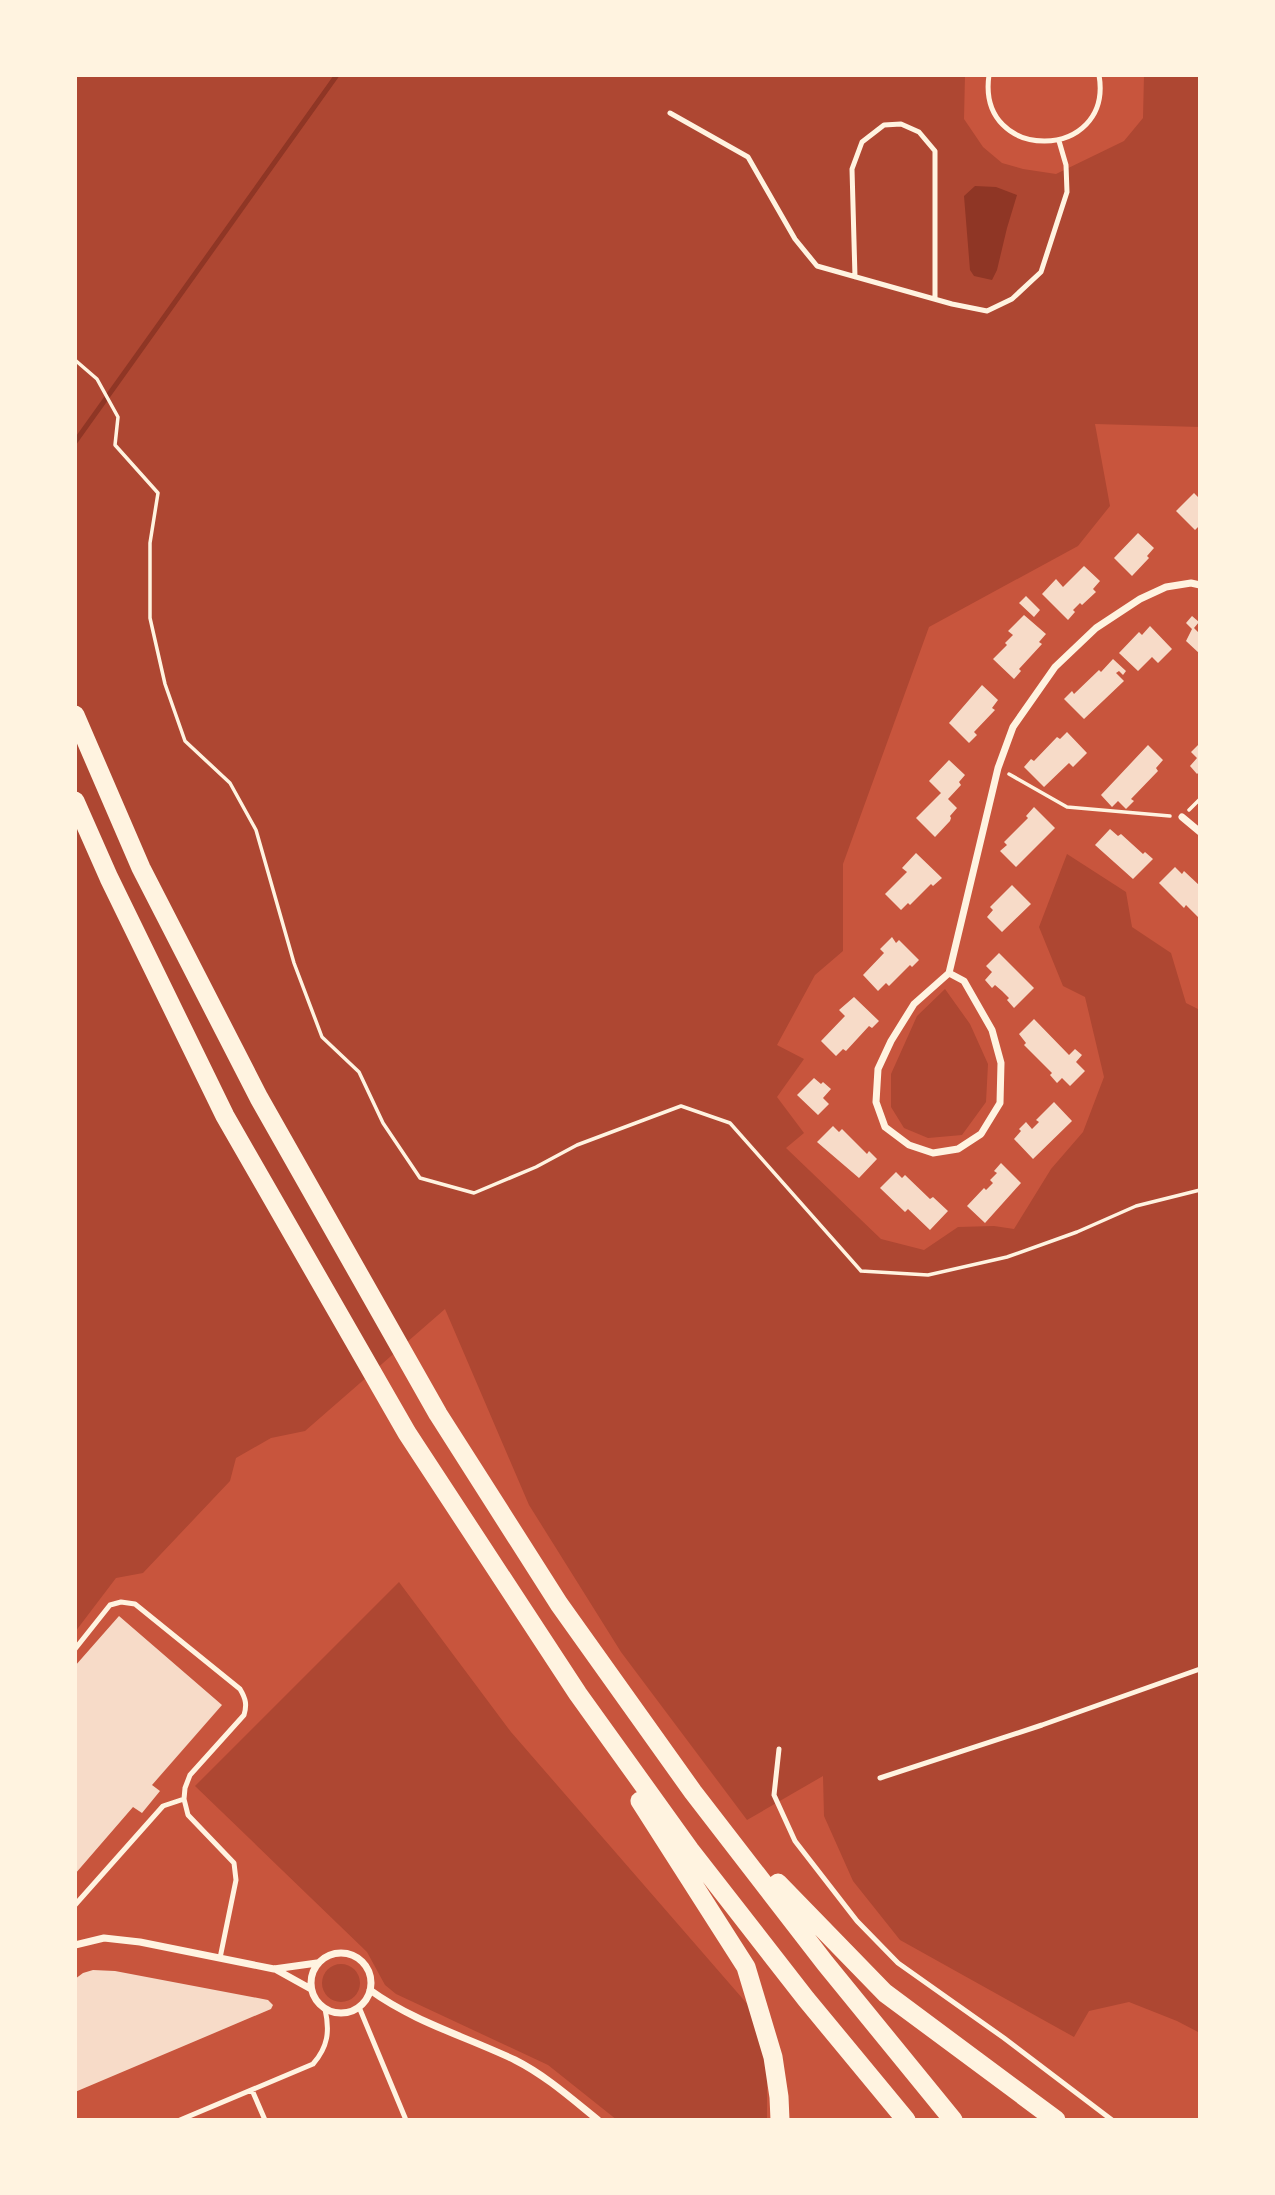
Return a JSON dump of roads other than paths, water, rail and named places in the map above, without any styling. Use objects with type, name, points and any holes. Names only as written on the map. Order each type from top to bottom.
[{"type":"highway","points":[[75,715],[141,868],[259,1098],[438,1414],[559,1604],[693,1792],[825,1963],[953,2120]]},
{"type":"highway","points":[[75,801],[109,878],[225,1116],[407,1433],[578,1694],[690,1850],[806,1999],[906,2120]]},
{"type":"highway","points":[[578,1694],[642,1804],[746,1967],[773,2057],[780,2120]]},
{"type":"highway","points":[[693,1792],[812,1920],[885,1993],[1056,2120]]},
{"type":"street","points":[[949,973],[964,981],[992,1030],[1001,1063],[1000,1103],[981,1134],[958,1149],[933,1153],[909,1145],[885,1127],[876,1101],[878,1069],[891,1041],[914,1004],[949,973],[998,768],[1013,727],[1055,667],[1096,628],[1140,598],[1166,587],[1191,583],[1200,585]]},
{"type":"street","points":[[1182,817],[1200,832]]},
{"type":"street","points":[[75,1945],[104,1938],[141,1942],[274,1969],[310,1989]]},
{"type":"street","points":[[335,1953],[355,1956],[363,1962],[369,1970],[371,1980],[366,2000],[359,2007],[343,2014],[325,2009],[310,1989],[310,1980],[317,1963],[325,1956],[335,1953]]},
{"type":"street","points":[[274,1969],[317,1963]]},
{"type":"street","points":[[370,1990],[399,2009],[518,2062],[598,2120]]},
{"type":"lane","points":[[989,75],[989,96],[995,114],[1006,128],[1022,138],[1040,143],[1059,141],[1076,133],[1089,121],[1098,104],[1101,86],[1099,75]]},
{"type":"lane","points":[[670,113],[748,157],[795,239],[817,266],[987,311],[1012,299],[1041,272],[1067,192],[1066,165],[1059,141]]},
{"type":"lane","points":[[855,277],[852,169],[862,142],[884,125],[901,124],[919,132],[935,151],[935,299]]},
{"type":"lane","points":[[75,1649],[110,1605],[121,1602],[135,1604],[240,1689],[246,1706],[244,1715],[190,1775],[184,1799],[188,1815],[233,1863],[236,1871],[220,1958]]},
{"type":"lane","points":[[880,1778],[1200,1669]]},
{"type":"lane","points":[[779,1749],[774,1795],[795,1841],[857,1921],[898,1963],[1004,2038],[1112,2120]]},
{"type":"lane","points":[[75,1905],[163,1806],[184,1799]]},
{"type":"lane","points":[[359,2007],[406,2120]]},
{"type":"lane","points":[[180,2120],[313,2064],[323,2053],[328,2040],[325,2009]]},
{"type":"lane","points":[[252,2090],[265,2120]]},
{"type":"waterway","points":[[75,442],[337,75]]}]
